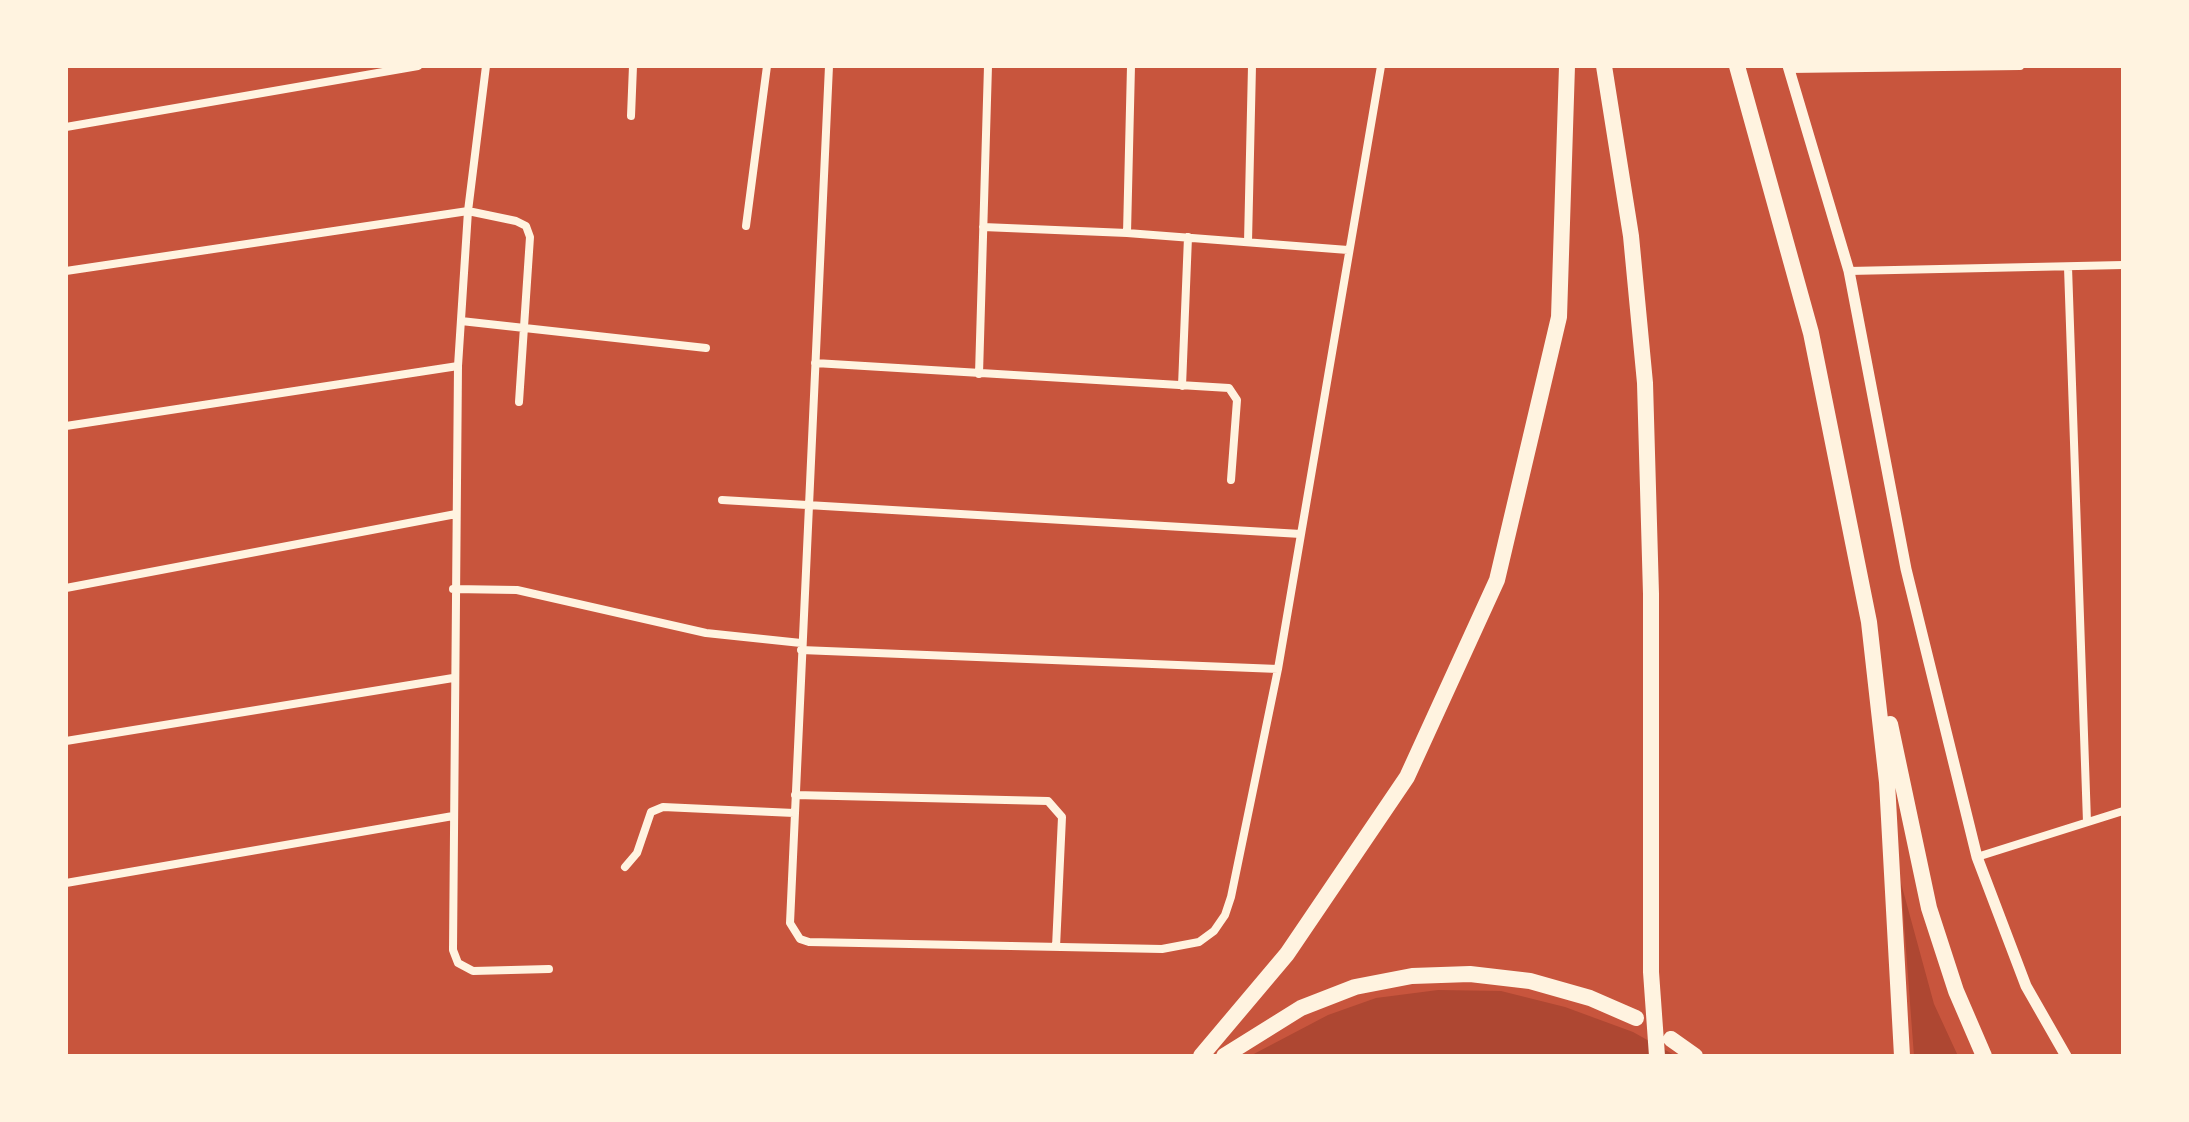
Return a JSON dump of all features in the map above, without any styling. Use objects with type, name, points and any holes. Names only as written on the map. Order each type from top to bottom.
[{"type":"highway","points":[[1201,1056],[1287,954],[1407,777],[1497,580],[1559,317],[1567,66]]},
{"type":"highway","points":[[1604,66],[1621,164],[1639,310],[1648,453],[1651,610],[1649,871],[1657,1056]]},
{"type":"highway","points":[[1737,66],[1811,333],[1929,908],[1956,991],[1984,1056]]},
{"type":"highway","points":[[1869,622],[1887,782],[1902,1056]]},
{"type":"highway","points":[[1224,1056],[1301,1008],[1355,987],[1412,976],[1470,974],[1530,981],[1590,998],[1636,1018]]},
{"type":"highway","points":[[1671,1039],[1695,1056]]},
{"type":"street","points":[[66,127],[418,66]]},
{"type":"street","points":[[486,66],[468,211],[458,366],[453,589],[453,950],[458,963],[473,971],[549,969]]},
{"type":"street","points":[[631,116],[633,66]]},
{"type":"street","points":[[746,226],[767,66]]},
{"type":"street","points":[[829,66],[790,923],[800,939],[809,942],[1181,948],[1199,942],[1214,931],[1225,915],[1231,897],[1278,669],[1381,66]]},
{"type":"street","points":[[979,374],[988,66]]},
{"type":"street","points":[[1127,233],[1131,66]]},
{"type":"street","points":[[1248,242],[1252,66]]},
{"type":"street","points":[[2020,66],[1789,68],[1849,271],[1906,569],[1977,857],[2026,986],[2066,1056]]},
{"type":"street","points":[[66,271],[468,211],[526,226],[530,237],[519,402]]},
{"type":"street","points":[[983,227],[1127,233],[1348,250]]},
{"type":"street","points":[[1182,386],[1188,237]]},
{"type":"street","points":[[1849,271],[2123,265]]},
{"type":"street","points":[[2068,267],[2087,822]]},
{"type":"street","points":[[461,321],[706,348]]},
{"type":"street","points":[[815,363],[1229,388],[1235,395],[1231,480]]},
{"type":"street","points":[[66,426],[458,366]]},
{"type":"street","points":[[722,500],[1301,534]]},
{"type":"street","points":[[66,588],[456,514]]},
{"type":"street","points":[[453,589],[517,590],[706,633],[801,647],[1278,669]]},
{"type":"street","points":[[66,741],[453,678]]},
{"type":"street","points":[[795,795],[1048,801],[1062,817],[1056,947]]},
{"type":"street","points":[[625,867],[637,853],[651,812],[663,807],[794,813]]},
{"type":"street","points":[[1977,857],[2123,811]]},
{"type":"street","points":[[66,883],[453,816]]},
{"type":"shaded area","points":[[1901,883],[1934,1004],[1958,1056],[1914,1056]]},
{"type":"shaded area","points":[[1438,990],[1501,991],[1565,1007],[1633,1032],[1676,1056],[1250,1056],[1328,1015],[1376,998]]}]
